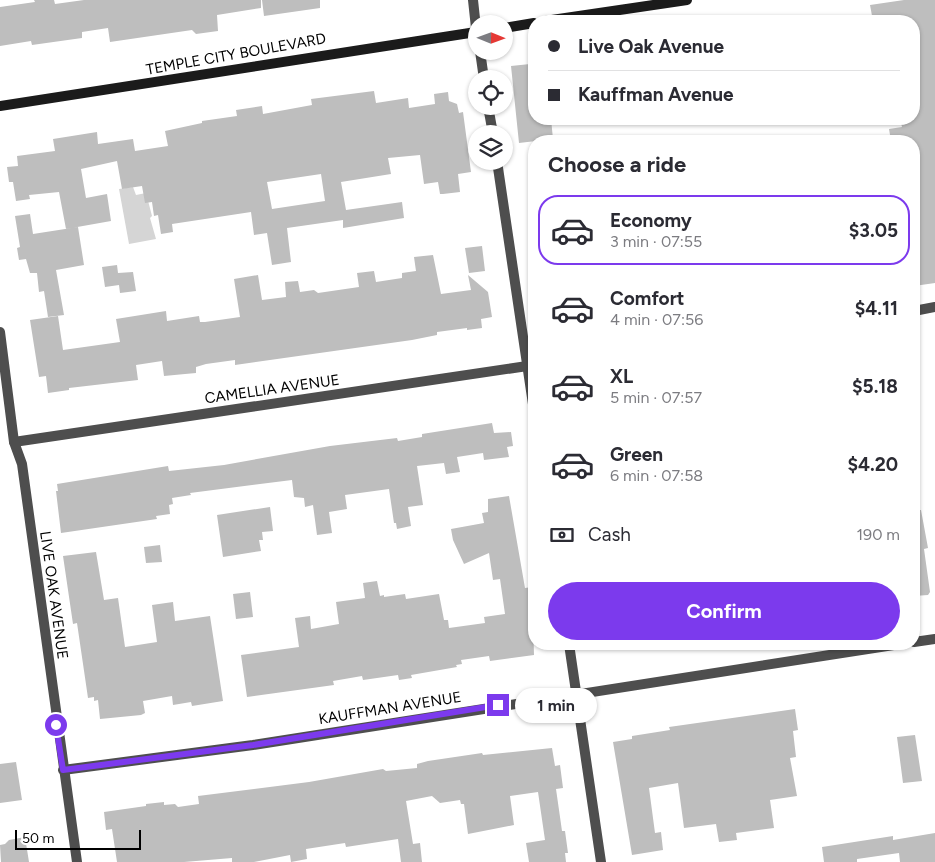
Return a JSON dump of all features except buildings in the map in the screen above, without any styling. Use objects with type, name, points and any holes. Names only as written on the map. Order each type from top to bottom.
[{"type":"main road","points":[[586,15],[687,0]]},
{"type":"main road","points":[[513,26],[528,24]]},
{"type":"main road","name":"TEMPLE CITY BOULEVARD","points":[[0,106],[147,85],[262,64],[468,33]]},
{"type":"street","points":[[473,0],[475,15]]},
{"type":"street","points":[[498,170],[528,353]]},
{"type":"street","points":[[920,310],[935,307]]},
{"type":"street","name":"LIVE OAK AVENUE","points":[[0,332],[14,442],[22,464],[77,862]]},
{"type":"street","name":"CAMELLIA AVENUE","points":[[14,442],[528,365]]},
{"type":"street","points":[[920,641],[935,639]]},
{"type":"street","points":[[570,650],[601,862]]},
{"type":"street","name":"KAUFFMAN AVENUE","points":[[63,770],[253,745],[860,650]]},
{"type":"shaded area","points":[[133,187],[136,195],[146,193],[156,239],[129,244],[119,189]]},
{"type":"route","points":[[56,725],[63,770],[253,745],[498,705]]}]
